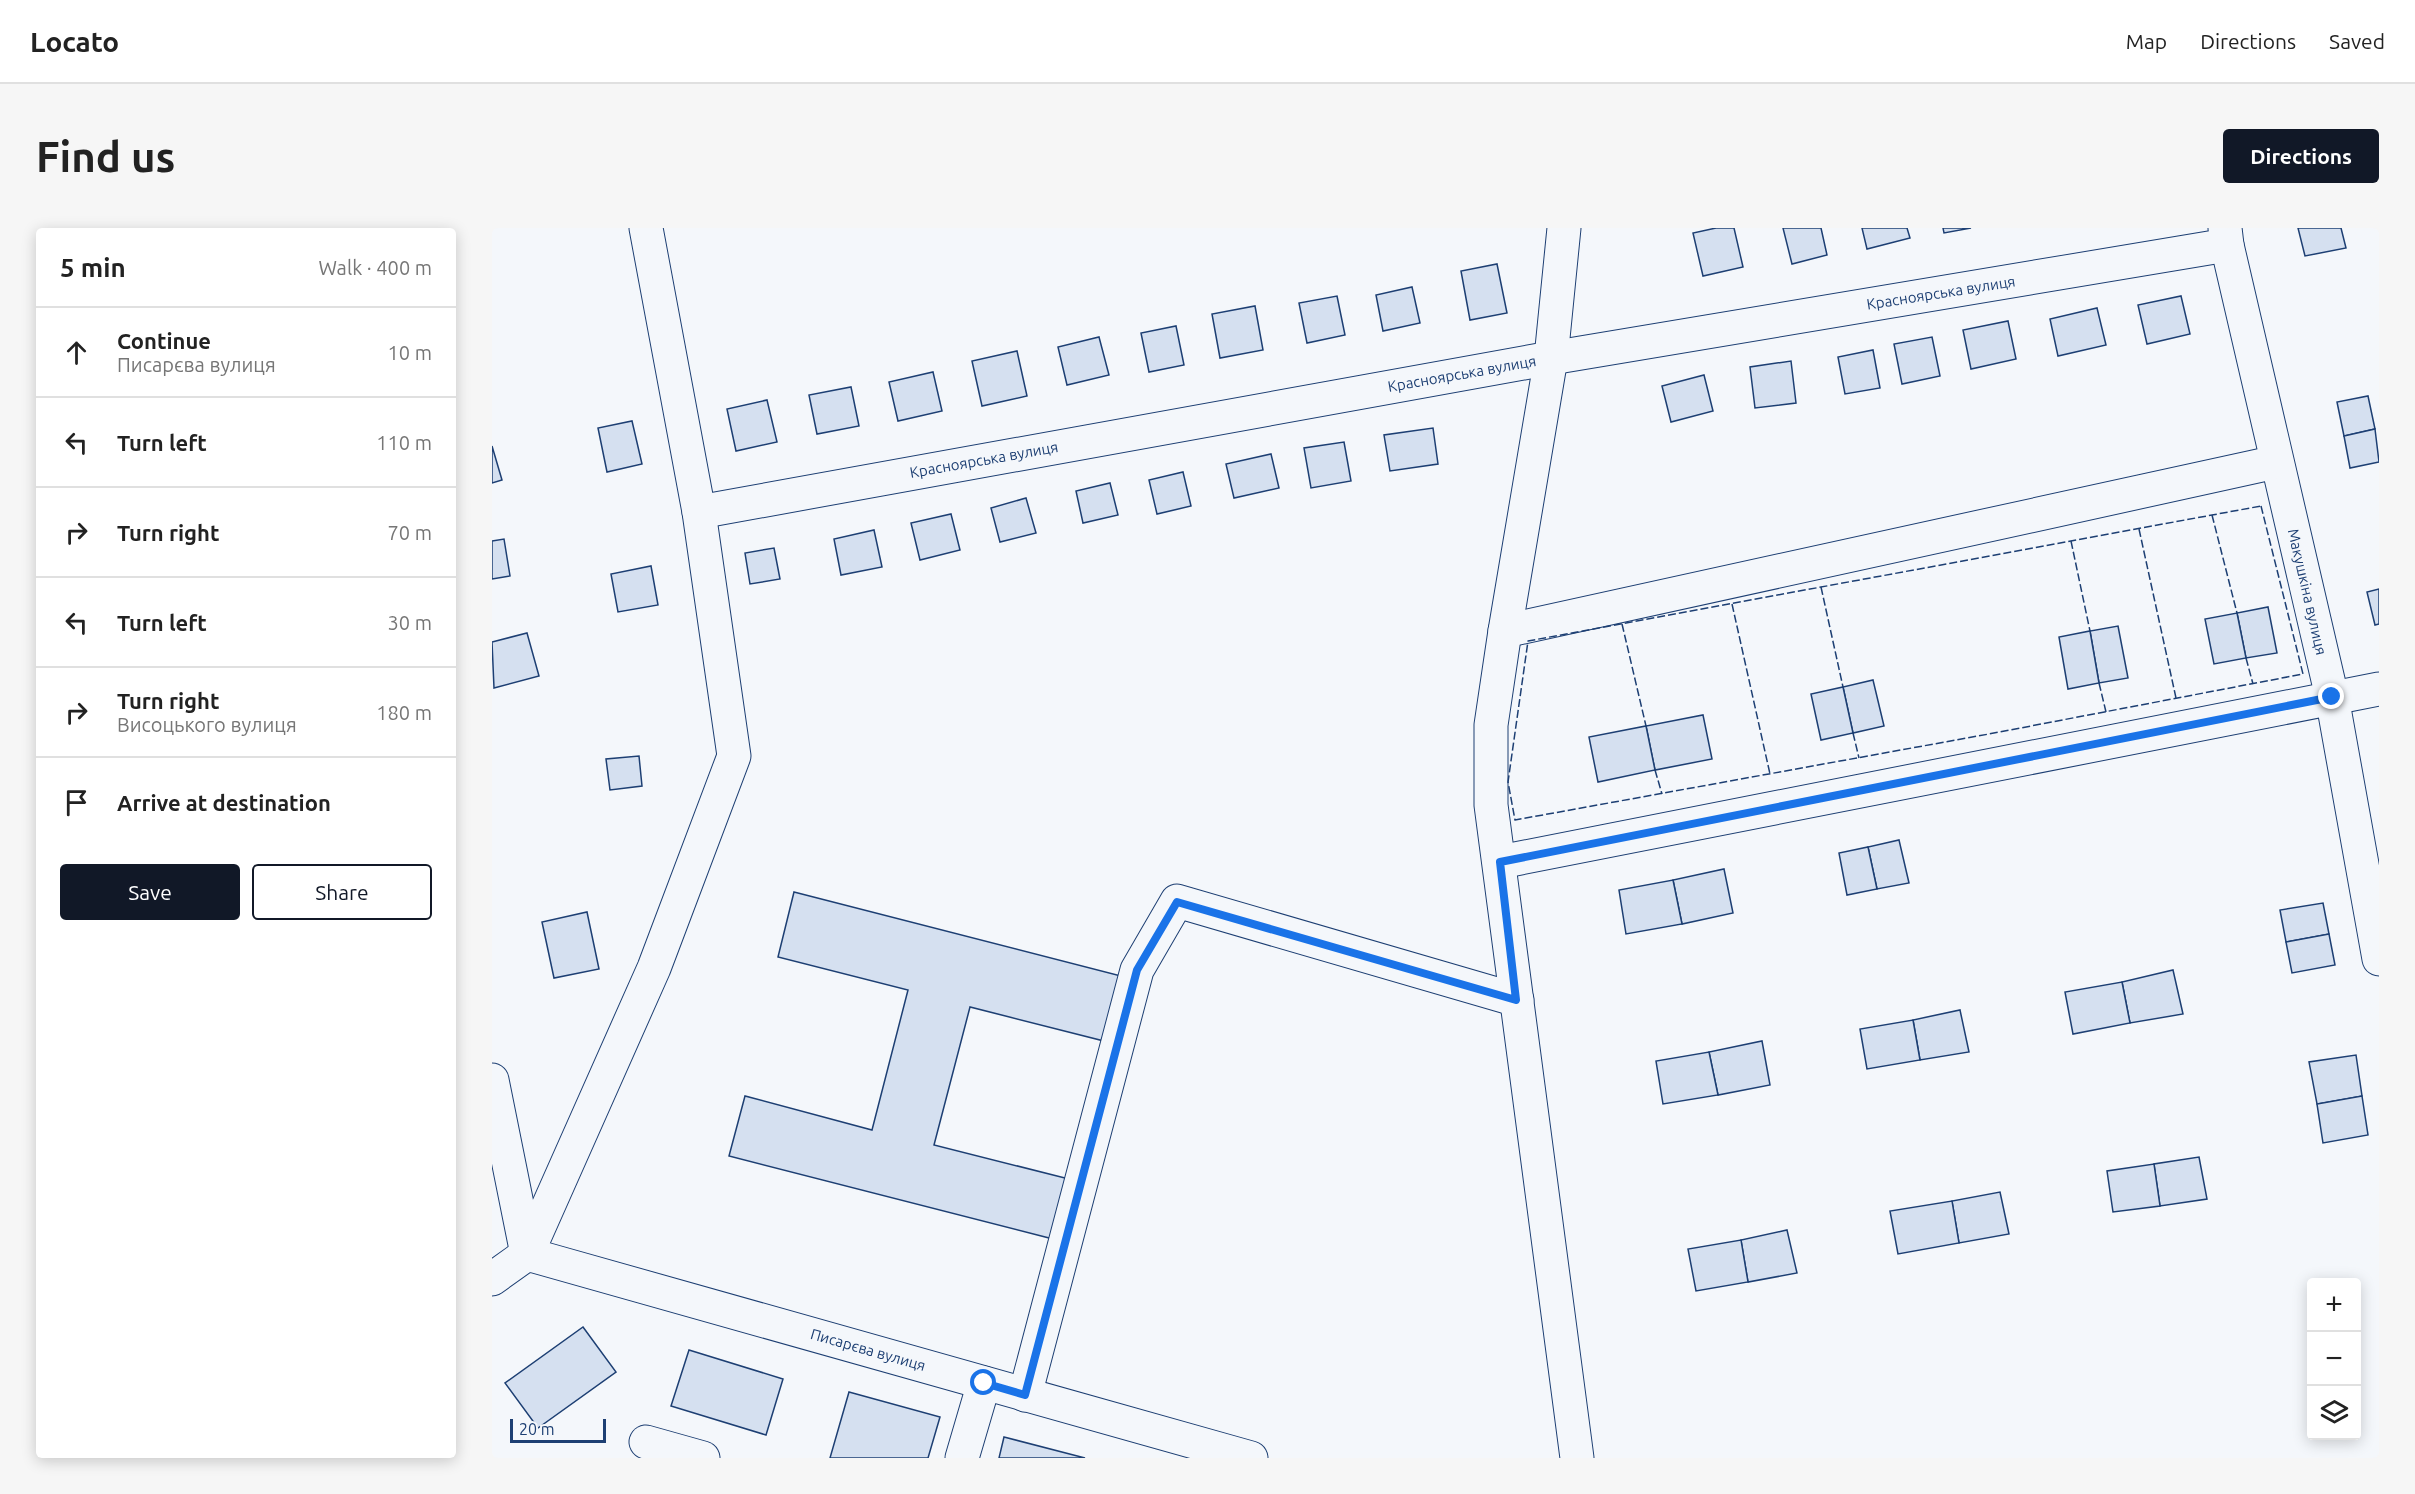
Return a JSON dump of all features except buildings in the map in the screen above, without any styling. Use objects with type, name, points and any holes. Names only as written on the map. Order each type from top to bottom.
[{"type":"street","points":[[492,1279],[527,1254],[654,968],[734,756],[699,512],[646,228]]},
{"type":"street","points":[[1564,228],[1551,358],[1491,725],[1491,805],[1577,1458]]},
{"type":"street","name":"Красноярська вулиця","points":[[699,512],[2226,237]]},
{"type":"street","name":"Макушкіна вулиця","points":[[2226,237],[2276,462],[2332,697],[2379,959]]},
{"type":"street","points":[[1505,631],[2276,462]]},
{"type":"street","points":[[1500,862],[2379,689]]},
{"type":"street","points":[[1025,1395],[1137,970],[1177,902],[1516,1000]]},
{"type":"street","points":[[492,1080],[527,1254]]},
{"type":"street","name":"Писарєва вулиця","points":[[527,1254],[1251,1458]]},
{"type":"street","points":[[962,1458],[984,1383]]},
{"type":"street","points":[[646,1442],[703,1458]]},
{"type":"fence","points":[[2261,506],[2303,674],[1515,820],[1508,782],[1528,641],[2261,506]]},
{"type":"fence","points":[[2212,515],[2237,613]]},
{"type":"fence","points":[[2139,529],[2176,698]]},
{"type":"fence","points":[[2071,541],[2090,631]]},
{"type":"fence","points":[[1821,587],[1843,687]]},
{"type":"fence","points":[[1732,604],[1770,774]]},
{"type":"fence","points":[[1622,624],[1646,726]]},
{"type":"fence","points":[[2246,658],[2253,684]]},
{"type":"fence","points":[[2099,683],[2106,712]]},
{"type":"fence","points":[[1853,733],[1859,758]]},
{"type":"fence","points":[[1655,770],[1662,794]]},
{"type":"route","points":[[984,1383],[1025,1395],[1137,970],[1177,902],[1516,1000],[1500,862],[2332,697]]}]
